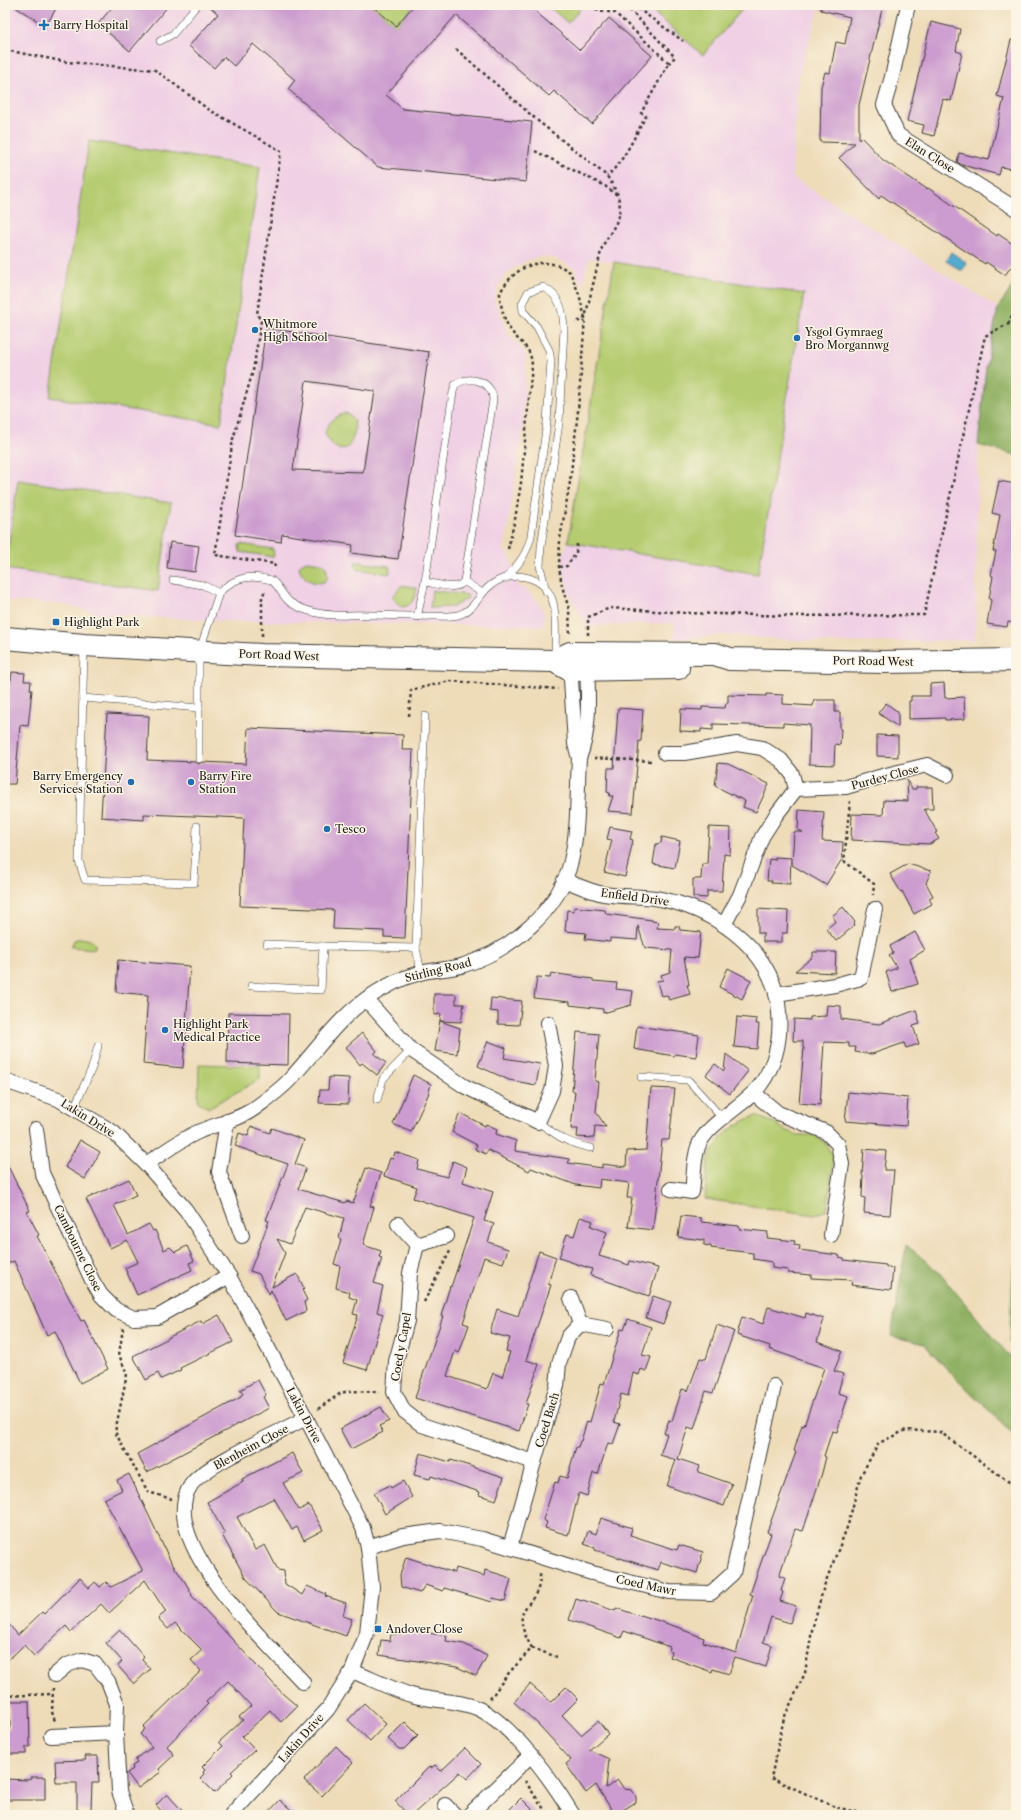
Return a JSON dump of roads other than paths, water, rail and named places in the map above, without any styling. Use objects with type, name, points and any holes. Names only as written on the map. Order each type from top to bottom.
[{"type":"main road","name":"Port Road West","points":[[5,638],[84,645],[262,655],[575,663],[716,666],[730,659],[884,662],[1016,660]]},
{"type":"street","name":"Elan Close","points":[[908,5],[892,77],[884,105],[898,135],[1016,209]]},
{"type":"street","name":"Stirling Road","points":[[146,1164],[197,1132],[253,1110],[291,1079],[345,1015],[366,999],[398,980],[421,972],[464,965],[507,946],[530,928],[545,910],[564,880],[571,860],[574,842],[580,758],[584,746],[588,703],[575,663]]},
{"type":"street","name":"Stirling Road","points":[[575,663],[575,744],[580,758]]},
{"type":"street","points":[[665,752],[684,753],[737,744],[762,748],[781,760],[792,774],[796,789],[762,837],[740,895],[724,925]]},
{"type":"street","name":"Purdey Close","points":[[796,789],[846,787],[927,765],[947,775]]},
{"type":"street","name":"Enfield Drive","points":[[564,880],[604,894],[656,898],[691,908],[724,925],[743,939],[761,959],[776,994],[779,1014],[778,1049],[769,1073],[754,1094],[708,1132],[698,1147],[692,1192],[671,1189]]},
{"type":"street","points":[[776,994],[835,985],[861,978],[875,909]]},
{"type":"street","points":[[366,999],[411,1050],[464,1086],[538,1122],[552,1091],[556,1066],[548,1023]]},
{"type":"street","name":"Lakin Drive","points":[[5,1081],[58,1099],[113,1132],[146,1164],[186,1210],[229,1276],[306,1418],[363,1528],[368,1547],[372,1587],[367,1633],[352,1671],[328,1709],[231,1815]]},
{"type":"street","points":[[754,1094],[778,1113],[826,1132],[838,1144],[842,1164],[831,1235]]},
{"type":"street","points":[[227,1121],[219,1172],[242,1236]]},
{"type":"street","name":"Cambourne Close","points":[[36,1129],[42,1173],[92,1280],[101,1295],[116,1310],[134,1318],[157,1317],[229,1276]]},
{"type":"street","points":[[398,1224],[417,1245],[447,1236]]},
{"type":"street","name":"Coed y Capel","points":[[417,1245],[410,1273],[407,1321],[396,1362],[394,1392],[404,1411],[422,1425],[534,1462]]},
{"type":"street","points":[[571,1298],[580,1324],[607,1329]]},
{"type":"street","name":"Coed Bach","points":[[510,1547],[557,1386],[559,1363],[568,1337],[580,1324]]},
{"type":"street","name":"Coed Mawr","points":[[368,1547],[403,1536],[440,1531],[482,1539],[592,1573],[669,1592],[711,1593],[733,1574],[774,1386]]},
{"type":"street","name":"Blenheim Close","points":[[303,1682],[232,1604],[209,1574],[189,1537],[183,1519],[186,1494],[192,1483],[214,1466],[306,1418]]},
{"type":"street","points":[[55,1675],[67,1665],[82,1660],[95,1664],[108,1680],[117,1704],[116,1733],[119,1791],[126,1815]]},
{"type":"street","points":[[352,1671],[412,1695],[457,1702],[479,1709],[498,1722],[531,1755],[558,1791],[573,1815]]},
{"type":"street","points":[[51,1736],[116,1733]]},
{"type":"street","points":[[469,1815],[531,1755]]},
{"type":"lane","points":[[160,41],[173,34],[197,5]]},
{"type":"lane","points":[[506,578],[521,562],[528,550],[547,422],[551,361],[549,350],[537,327],[523,311],[522,304],[528,292],[543,287],[552,291],[557,297],[562,310],[564,329],[559,423],[541,547],[540,566],[546,590]]},
{"type":"lane","points":[[417,617],[425,582],[453,392],[455,385],[466,380],[484,382],[493,393],[464,581],[457,587],[425,582]]},
{"type":"lane","points":[[199,759],[199,652],[219,593],[226,586],[240,578],[255,577],[271,580],[290,602],[315,614],[417,617],[458,615],[473,606],[490,585],[506,578],[520,576],[530,578],[538,582],[546,590],[553,602],[555,617],[575,663]]},
{"type":"lane","points":[[173,580],[203,585],[219,593]]},
{"type":"lane","points":[[464,581],[482,593]]},
{"type":"lane","points":[[84,645],[79,861],[85,880],[194,883],[197,826]]},
{"type":"lane","points":[[83,698],[199,708]]},
{"type":"lane","points":[[421,972],[416,948],[425,716]]},
{"type":"lane","points":[[267,944],[416,948]]},
{"type":"lane","points":[[252,986],[321,990],[323,946]]},
{"type":"lane","points":[[74,1108],[92,1068],[98,1046]]},
{"type":"lane","points":[[378,1100],[383,1080],[411,1050]]},
{"type":"lane","points":[[641,1077],[688,1080],[723,1119]]},
{"type":"lane","points":[[538,1122],[562,1139],[575,1145],[591,1148]]},
{"type":"water","points":[[951,252],[967,263],[962,271],[946,261]]},
{"type":"place","name":"Barry Hospital","points":[[44,25]]},
{"type":"place","name":"Whitmore High School","points":[[255,330]]},
{"type":"place","name":"Ysgol Gymraeg Bro Morgannwg","points":[[797,338]]},
{"type":"place","name":"Highlight Park","points":[[56,622]]},
{"type":"place","name":"Barry Emergency Services Station","points":[[131,782]]},
{"type":"place","name":"Barry Fire Station","points":[[191,782]]},
{"type":"place","name":"Tesco","points":[[327,829]]},
{"type":"place","name":"Highlight Park Medical Practice","points":[[165,1030]]},
{"type":"place","name":"Andover Close","points":[[378,1629]]}]
